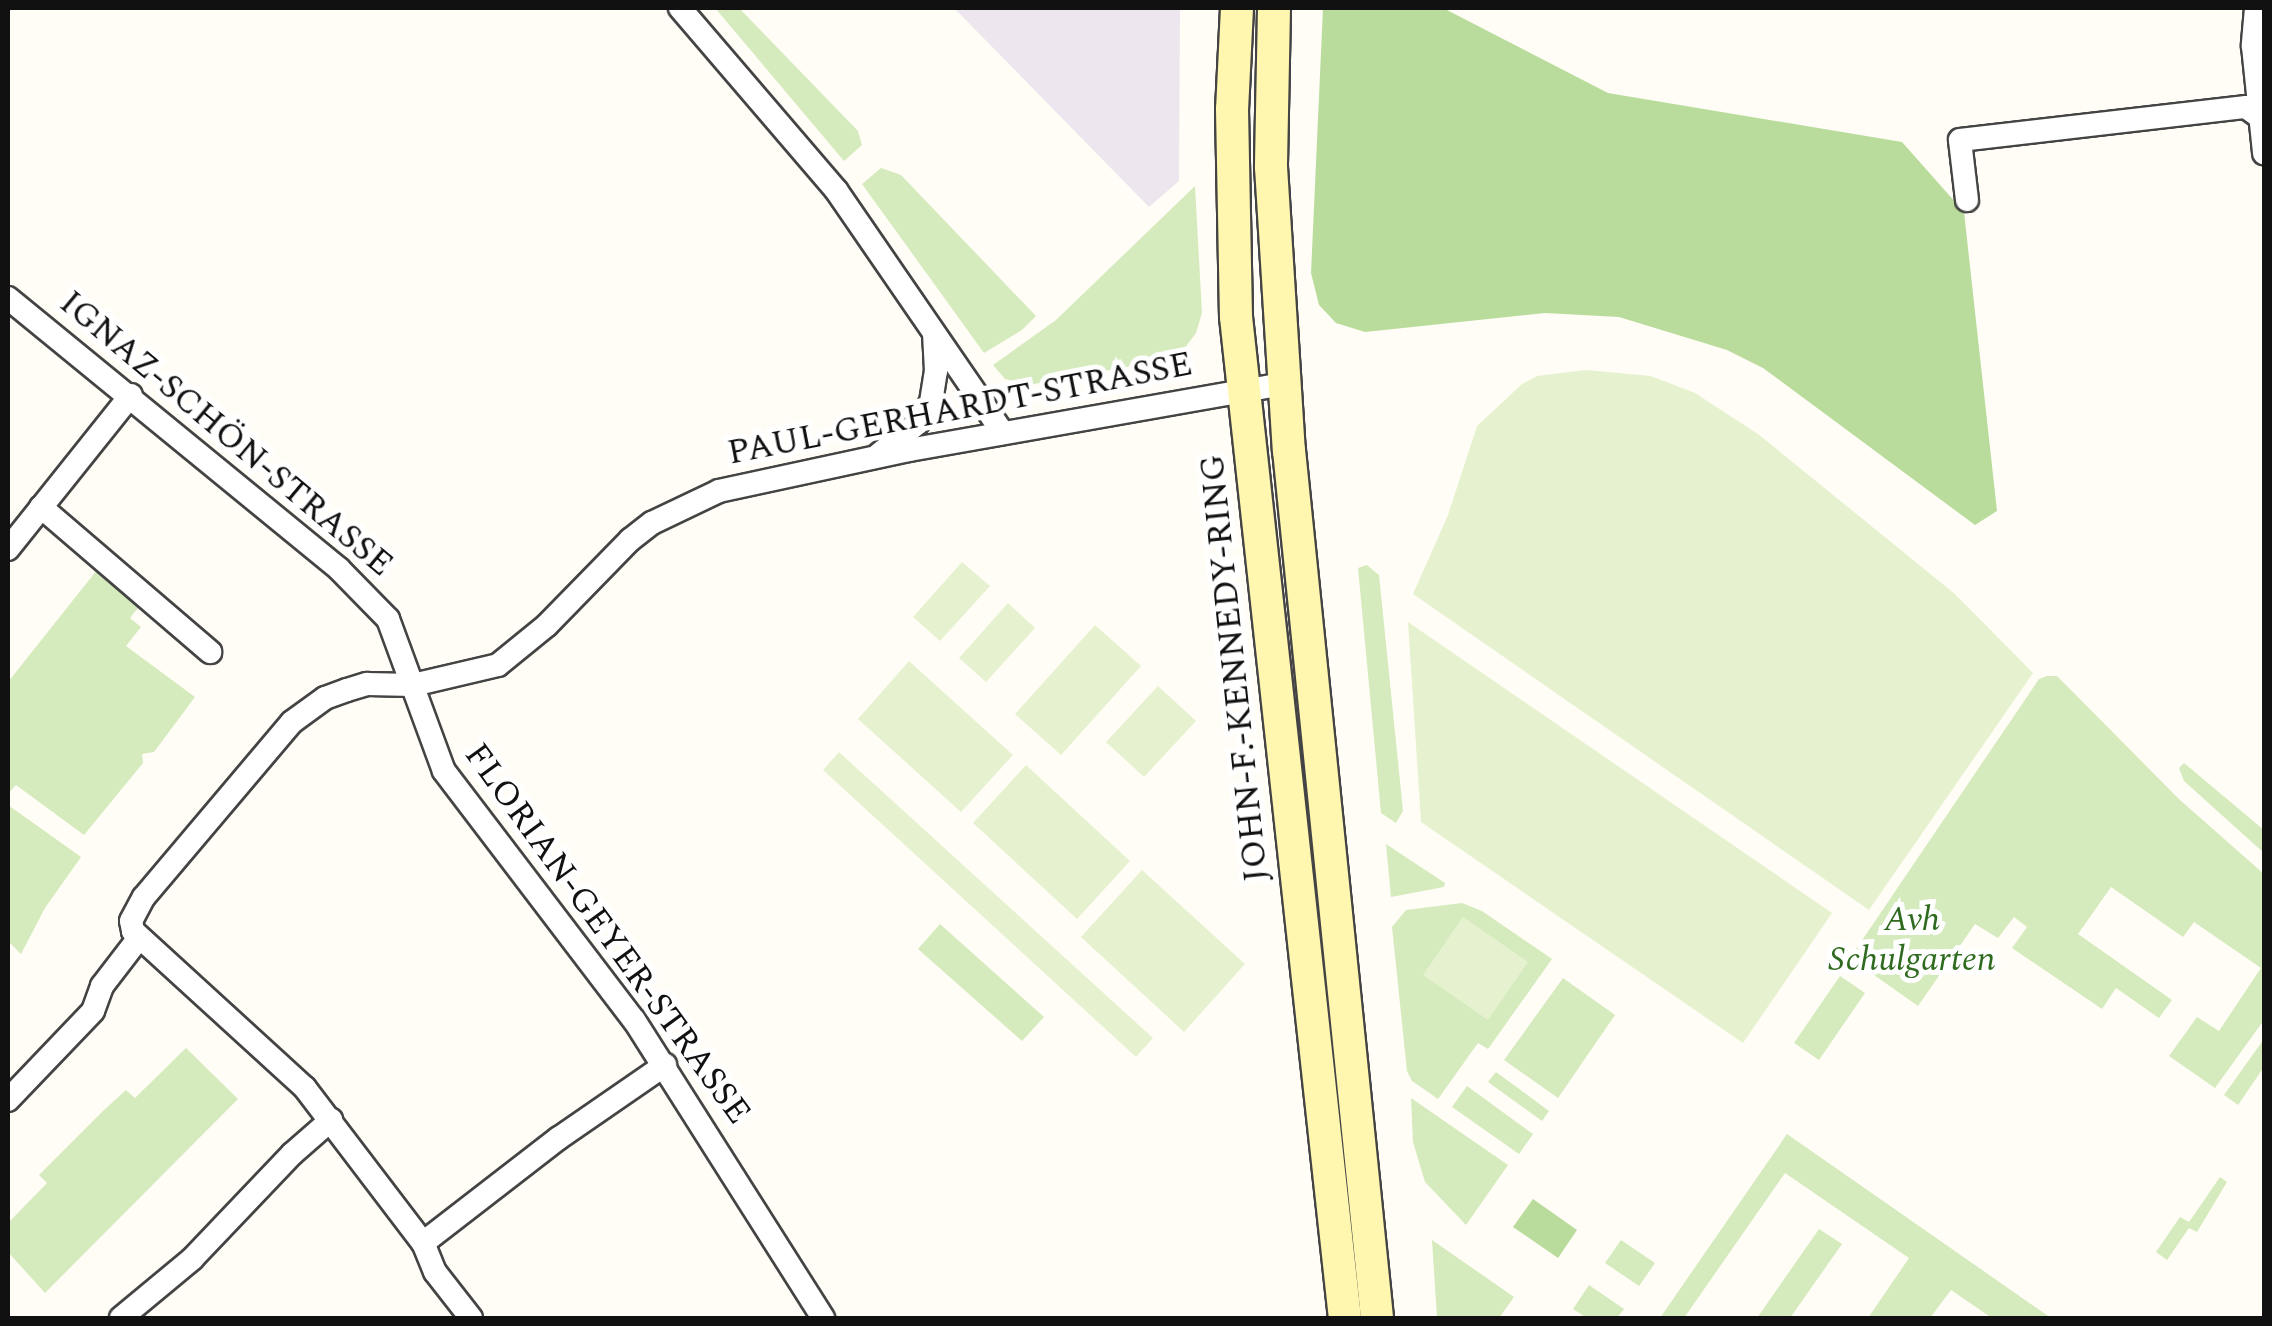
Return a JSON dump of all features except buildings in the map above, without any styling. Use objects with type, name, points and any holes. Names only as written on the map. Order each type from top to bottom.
[{"type":"main road","name":"JOHN-F.-KENNEDY-RING","points":[[1237,8],[1232,214],[1236,318],[1345,1318]]},
{"type":"main road","points":[[1274,8],[1271,166],[1284,384],[1377,1318]]},
{"type":"street","points":[[680,8],[826,178],[1002,433]]},
{"type":"street","points":[[2256,8],[2253,46],[2264,152]]},
{"type":"street","points":[[1968,200],[1960,140],[2246,107],[2260,116]]},
{"type":"street","name":"IGNAZ-SCHÖN-STRASSE","points":[[8,298],[131,395],[370,597],[398,638],[414,685]]},
{"type":"street","points":[[876,456],[918,423],[931,402],[936,371],[934,331]]},
{"type":"street","name":"PAUL-GERHARDT-STRASSE","points":[[138,939],[131,920],[144,896],[292,722],[326,698],[346,690],[368,684],[414,685],[498,664],[518,652],[630,540],[692,503],[743,483],[876,456],[1284,384]]},
{"type":"street","points":[[8,548],[131,395]]},
{"type":"street","points":[[41,507],[210,652]]},
{"type":"street","name":"FLORIAN-GEYER-STRASSE","points":[[414,685],[436,757],[456,790],[549,904],[664,1065],[823,1318]]},
{"type":"street","points":[[8,1100],[93,1011],[102,986],[138,939],[274,1055],[332,1120],[423,1244],[435,1272],[471,1318]]},
{"type":"street","points":[[423,1244],[560,1138],[664,1065]]},
{"type":"street","points":[[122,1318],[192,1259],[292,1154],[332,1120]]},
{"type":"shaded area","points":[[954,8],[1180,8],[1179,181],[1149,207]]},
{"type":"green space","points":[[715,8],[739,8],[858,131],[862,145],[844,161]]},
{"type":"green space","points":[[1323,8],[1443,8],[1608,93],[1902,142],[1964,212],[1997,511],[1975,525],[1763,368],[1727,350],[1619,317],[1545,313],[1365,332],[1336,323],[1319,305],[1311,273]]},
{"type":"green space","points":[[881,168],[901,175],[1036,316],[1022,330],[984,353],[862,184]]},
{"type":"green space","points":[[1195,186],[1202,313],[1196,333],[1181,353],[1159,361],[1029,385],[1005,379],[993,365],[1056,320]]},
{"type":"green space","points":[[1586,370],[1651,376],[1695,393],[1758,434],[1955,594],[2033,673],[1869,910],[1413,594],[1448,515],[1477,426],[1522,384],[1537,376]]},
{"type":"green space","points":[[962,562],[990,586],[940,641],[913,617]]},
{"type":"green space","points":[[1367,565],[1379,575],[1403,811],[1396,823],[1381,813],[1358,568]]},
{"type":"green space","points":[[97,570],[141,604],[130,618],[141,627],[126,646],[195,697],[154,752],[142,754],[143,763],[84,835],[16,785],[8,794],[8,682]]},
{"type":"green space","points":[[1008,603],[1035,628],[986,682],[959,658]]},
{"type":"green space","points":[[1408,622],[1832,913],[1743,1043],[1421,822]]},
{"type":"green space","points":[[1095,625],[1141,666],[1061,755],[1015,714]]},
{"type":"green space","points":[[909,661],[1013,755],[961,812],[858,719]]},
{"type":"green space","name":"Avh Schulgarten","points":[[2057,676],[2180,800],[2264,874],[2264,1020],[2215,1088],[2169,1056],[2197,1017],[2219,1031],[2261,968],[2194,922],[2183,937],[2111,887],[2078,934],[2172,1000],[2159,1018],[2116,988],[2102,1009],[2012,948],[2027,927],[2014,917],[1998,938],[1975,924],[1918,1006],[1850,958],[2039,679]]},
{"type":"green space","points":[[1158,686],[1196,721],[1144,777],[1106,742]]},
{"type":"green space","points":[[839,752],[1153,1038],[1136,1057],[823,770]]},
{"type":"green space","points":[[2184,763],[2264,830],[2264,853],[2184,781],[2179,768]]},
{"type":"green space","points":[[1026,765],[1130,861],[1077,919],[973,823]]},
{"type":"green space","points":[[8,805],[81,857],[45,908],[21,954],[8,941]]},
{"type":"green space","points":[[1386,844],[1445,883],[1444,887],[1391,897]]},
{"type":"green space","points":[[1142,870],[1245,964],[1184,1032],[1081,937]]},
{"type":"green space","points":[[1462,903],[1482,911],[1552,959],[1488,1049],[1478,1043],[1438,1099],[1412,1081],[1407,1071],[1392,927],[1406,910]]},
{"type":"green space","points":[[1463,917],[1528,962],[1488,1020],[1423,975]]},
{"type":"green space","points":[[940,924],[1044,1017],[1022,1041],[918,949]]},
{"type":"green space","points":[[1840,976],[1865,993],[1819,1060],[1794,1043]]},
{"type":"green space","points":[[1563,978],[1615,1015],[1558,1098],[1504,1060]]},
{"type":"green space","points":[[2264,1039],[2264,1067],[2238,1105],[2224,1095]]},
{"type":"green space","points":[[186,1048],[238,1099],[45,1293],[8,1252],[8,1223],[47,1183],[39,1175],[104,1110],[126,1090],[135,1098]]},
{"type":"green space","points":[[1496,1072],[1549,1111],[1542,1121],[1488,1082]]},
{"type":"green space","points":[[1467,1086],[1533,1134],[1519,1154],[1452,1107]]},
{"type":"green space","points":[[1411,1098],[1508,1165],[1466,1225],[1425,1182],[1413,1142]]},
{"type":"green space","points":[[1787,1134],[2051,1318],[1992,1318],[1951,1290],[1930,1318],[1868,1318],[1909,1258],[1785,1173],[1684,1318],[1660,1318]]},
{"type":"green space","points":[[2220,1177],[2227,1182],[2197,1232],[2189,1228],[2167,1260],[2156,1252],[2180,1217],[2189,1222]]},
{"type":"green space","points":[[1533,1199],[1577,1230],[1558,1258],[1513,1227]]},
{"type":"green space","points":[[1819,1229],[1842,1244],[1790,1318],[1757,1318]]},
{"type":"green space","points":[[1432,1240],[1514,1297],[1499,1318],[1437,1318]]},
{"type":"green space","points":[[1621,1240],[1655,1263],[1639,1286],[1605,1263]]},
{"type":"green space","points":[[1589,1285],[1624,1309],[1617,1318],[1587,1318],[1573,1309]]}]
